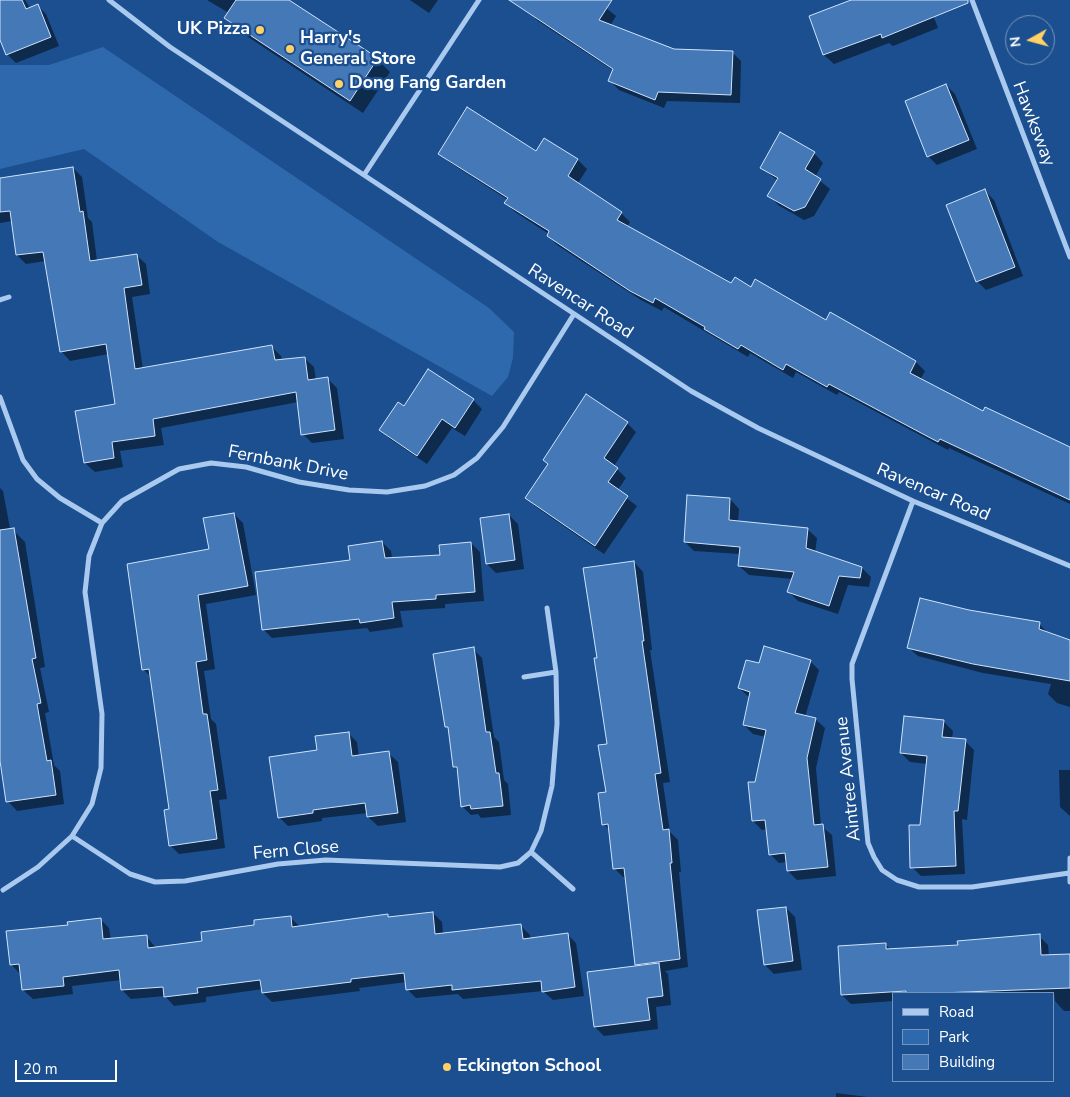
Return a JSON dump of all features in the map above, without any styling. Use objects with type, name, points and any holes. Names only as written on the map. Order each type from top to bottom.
[{"type":"street","name":"Ravencar Road","points":[[110,0],[170,47],[691,391],[758,428],[913,501],[1070,566]]},
{"type":"street","points":[[364,175],[479,0]]},
{"type":"street","name":"Hawksway","points":[[972,0],[1070,257]]},
{"type":"street","points":[[0,300],[9,297]]},
{"type":"street","name":"Fernbank Drive","points":[[3,890],[38,867],[72,836],[92,804],[100,768],[102,714],[85,592],[89,556],[102,523],[122,501],[179,469],[210,463],[246,467],[299,482],[349,490],[387,492],[425,486],[454,475],[477,458],[503,427],[574,314]]},
{"type":"street","points":[[0,397],[23,460],[36,479],[60,498],[102,523]]},
{"type":"street","name":"Aintree Avenue","points":[[913,501],[852,664],[868,844],[882,870],[897,880],[919,887],[972,886],[1069,873]]},
{"type":"street","points":[[547,608],[556,672],[557,724],[552,786],[541,831],[532,852],[572,889]]},
{"type":"street","points":[[524,677],[556,672]]},
{"type":"street","name":"Fern Close","points":[[72,836],[130,874],[155,882],[185,881],[278,864],[326,860],[500,868],[518,864],[532,852]]},
{"type":"street","points":[[1070,858],[1070,882]]},
{"type":"green space","points":[[103,47],[489,308],[514,332],[513,358],[508,377],[492,396],[218,242],[84,149],[0,169],[0,65],[49,65]]},
{"type":"building","points":[[0,0],[22,0],[26,9],[38,4],[51,37],[6,55],[0,40]]},
{"type":"building","points":[[236,0],[289,0],[378,58],[350,101],[224,18]]},
{"type":"building","points":[[509,0],[612,0],[599,20],[674,49],[733,51],[731,95],[658,92],[655,100],[608,81],[613,69]]},
{"type":"building","points":[[851,0],[968,0],[968,3],[882,38],[881,34],[823,55],[809,16]]},
{"type":"building","points":[[946,84],[969,140],[927,157],[905,101]]},
{"type":"building","points":[[467,107],[536,151],[544,138],[578,159],[568,176],[622,212],[617,220],[731,283],[735,277],[751,287],[755,279],[826,320],[830,312],[916,361],[910,373],[983,411],[985,407],[1070,447],[1070,500],[940,439],[938,442],[829,384],[827,387],[786,364],[783,370],[741,345],[738,349],[655,298],[653,303],[630,291],[547,236],[549,231],[504,203],[508,198],[438,154]]},
{"type":"building","points":[[780,132],[815,152],[805,169],[821,179],[805,207],[794,211],[767,196],[778,178],[760,168]]},
{"type":"building","points":[[73,167],[80,212],[83,211],[90,261],[137,254],[142,285],[124,288],[135,369],[272,345],[275,360],[305,357],[308,380],[328,377],[335,430],[301,435],[296,392],[153,419],[155,436],[112,442],[114,458],[84,463],[75,411],[115,404],[106,344],[60,352],[43,252],[16,255],[10,211],[0,212],[0,178]]},
{"type":"building","points":[[985,189],[1015,267],[976,282],[946,205]]},
{"type":"building","points":[[428,369],[474,399],[455,428],[442,419],[417,456],[379,430],[398,402],[404,406]]},
{"type":"building","points":[[586,394],[628,422],[604,458],[618,468],[608,482],[628,496],[595,546],[525,498],[548,464],[543,460]]},
{"type":"building","points":[[687,495],[730,498],[729,520],[808,528],[806,548],[862,567],[860,578],[839,576],[829,606],[787,592],[794,572],[738,566],[740,547],[684,542]]},
{"type":"building","points":[[234,513],[248,586],[198,595],[207,660],[196,662],[203,714],[207,714],[218,790],[210,791],[217,839],[169,846],[164,810],[169,809],[149,669],[142,670],[127,564],[209,549],[203,518]]},
{"type":"building","points":[[509,514],[515,560],[486,564],[480,518]]},
{"type":"building","points":[[14,528],[36,658],[32,659],[41,703],[37,704],[47,761],[51,760],[56,795],[6,802],[0,761],[0,530]]},
{"type":"building","points":[[382,541],[385,558],[440,555],[439,545],[471,542],[475,592],[436,595],[436,599],[392,602],[394,618],[360,623],[359,619],[262,630],[255,572],[350,560],[348,546]]},
{"type":"building","points":[[634,561],[644,641],[642,641],[661,773],[655,774],[663,830],[669,829],[672,863],[670,863],[680,959],[635,965],[624,868],[613,869],[608,824],[602,825],[598,793],[606,792],[598,745],[607,744],[594,658],[597,658],[583,568]]},
{"type":"building","points":[[920,598],[969,610],[1040,622],[1039,629],[1070,640],[1070,681],[973,664],[907,648]]},
{"type":"building","points":[[764,646],[811,660],[795,713],[816,718],[807,758],[814,825],[823,824],[828,867],[787,871],[785,853],[769,855],[765,820],[752,821],[748,782],[755,782],[766,730],[743,725],[750,692],[738,688],[746,660],[759,663]]},
{"type":"building","points":[[474,647],[486,732],[490,732],[496,773],[499,773],[503,806],[471,809],[470,805],[461,807],[457,767],[453,767],[448,727],[445,727],[433,654]]},
{"type":"building","points":[[904,716],[944,720],[942,737],[966,739],[958,811],[954,811],[956,866],[910,868],[909,825],[920,825],[927,756],[900,753]]},
{"type":"building","points":[[349,732],[352,756],[389,751],[398,813],[367,817],[365,803],[313,810],[313,813],[278,818],[269,757],[317,750],[315,736]]},
{"type":"building","points":[[786,907],[793,961],[764,965],[757,910]]},
{"type":"building","points":[[433,912],[435,934],[521,924],[523,939],[568,933],[575,987],[542,992],[541,981],[452,990],[452,985],[406,990],[404,973],[351,979],[351,982],[262,993],[260,980],[197,988],[198,993],[164,997],[163,987],[121,990],[119,970],[63,977],[64,986],[22,990],[19,964],[10,965],[6,931],[68,925],[67,922],[101,918],[103,939],[147,935],[148,948],[202,941],[201,932],[254,925],[254,920],[291,916],[292,927],[388,914],[388,917]]},
{"type":"building","points":[[1040,934],[1041,955],[1070,954],[1070,988],[965,992],[906,991],[841,995],[838,946],[886,943],[886,949],[958,945],[957,941]]},
{"type":"building","points":[[659,963],[663,996],[647,998],[650,1020],[594,1027],[587,972]]},
{"type":"place","name":"UK Pizza","points":[[260,30]]},
{"type":"place","name":"Harry's General Store","points":[[290,49]]},
{"type":"place","name":"Dong Fang Garden","points":[[339,84]]},
{"type":"place","name":"Eckington School","points":[[447,1067]]}]
